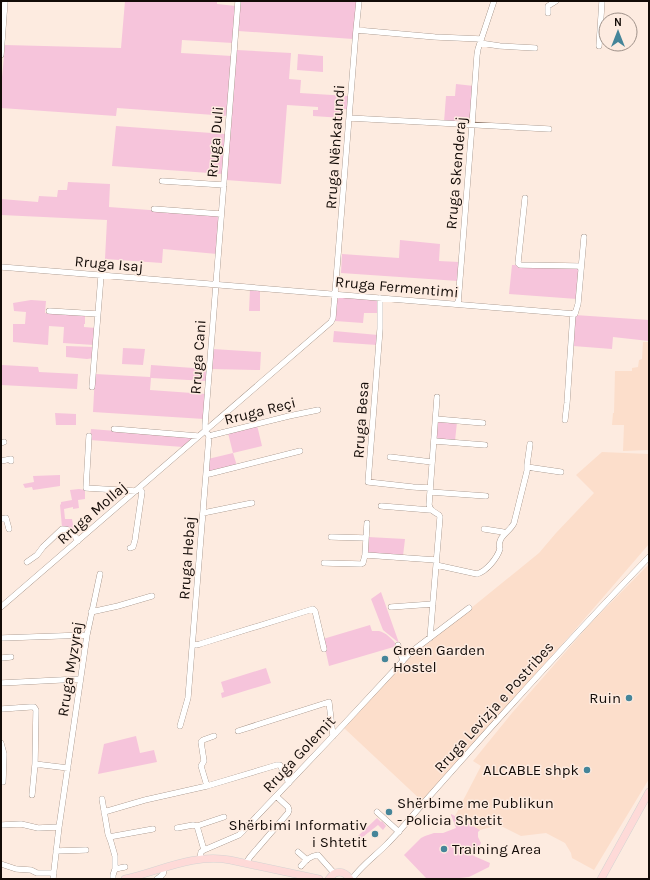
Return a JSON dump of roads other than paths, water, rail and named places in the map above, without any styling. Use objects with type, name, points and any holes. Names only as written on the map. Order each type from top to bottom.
[{"type":"main road","points":[[601,879],[649,792]]},
{"type":"main road","points":[[130,878],[188,861],[220,858],[318,879],[342,872],[349,877]]},
{"type":"street","points":[[1,55],[5,1]]},
{"type":"street","name":"Rruga Duli","points":[[216,285],[238,1]]},
{"type":"street","name":"Rruga Nënkatundi","points":[[336,294],[359,1]]},
{"type":"street","name":"Rruga Skenderaj","points":[[458,304],[477,55],[494,1]]},
{"type":"street","points":[[548,13],[548,6],[556,1]]},
{"type":"street","points":[[601,12],[602,1]]},
{"type":"street","points":[[356,30],[481,41],[535,48]]},
{"type":"street","points":[[349,118],[549,129]]},
{"type":"street","points":[[162,181],[224,185]]},
{"type":"street","points":[[525,198],[518,263],[579,266],[581,268]]},
{"type":"street","points":[[154,210],[221,214]]},
{"type":"street","points":[[565,420],[574,314],[578,304],[584,237]]},
{"type":"street","name":"Rruga Isaj","points":[[1,267],[216,285]]},
{"type":"street","points":[[92,387],[101,276]]},
{"type":"street","name":"Rruga Fermentimi","points":[[216,285],[574,314]]},
{"type":"street","name":"Rruga Cani","points":[[205,430],[216,285]]},
{"type":"street","name":"Rruga Mollaj","points":[[1,607],[331,322],[334,318],[336,294]]},
{"type":"street","name":"Rruga Besa","points":[[380,298],[380,329],[368,482],[430,490]]},
{"type":"street","points":[[49,311],[98,314]]},
{"type":"street","points":[[430,510],[429,505],[437,397]]},
{"type":"street","name":"Rruga Reçi","points":[[208,436],[318,410]]},
{"type":"street","points":[[436,419],[483,423]]},
{"type":"street","points":[[114,429],[198,436]]},
{"type":"street","name":"Rruga Hebaj","points":[[180,726],[188,698],[206,473],[208,436],[205,430]]},
{"type":"street","points":[[89,436],[86,488],[138,489],[142,492],[135,541],[133,547],[130,548]]},
{"type":"street","points":[[434,441],[485,445]]},
{"type":"street","points":[[365,554],[436,563],[477,574],[483,572],[498,555],[500,549],[499,543],[505,533],[512,528],[514,523],[523,491],[530,444]]},
{"type":"street","points":[[206,473],[209,474],[300,451]]},
{"type":"street","points":[[390,458],[432,462]]},
{"type":"street","points":[[1,461],[11,459],[11,461]]},
{"type":"street","points":[[527,467],[561,472]]},
{"type":"street","points":[[430,490],[486,496]]},
{"type":"street","points":[[203,513],[252,503]]},
{"type":"street","points":[[381,506],[430,510],[440,517],[430,638]]},
{"type":"street","points":[[1,519],[6,518],[9,529]]},
{"type":"street","points":[[324,563],[363,563],[367,523]]},
{"type":"street","points":[[27,562],[37,555],[43,547],[62,529],[72,531],[78,541]]},
{"type":"street","points":[[484,530],[505,533]]},
{"type":"street","points":[[331,537],[366,538]]},
{"type":"street","name":"Rruga Levizja e Postribes","points":[[349,877],[356,873],[386,846],[524,690],[649,557]]},
{"type":"street","name":"Rruga Myzyraj","points":[[53,876],[80,679],[91,612],[100,574]]},
{"type":"street","points":[[91,612],[152,596]]},
{"type":"street","points":[[392,607],[433,604]]},
{"type":"street","name":"Rruga Golemit","points":[[204,850],[242,832],[411,652],[469,608]]},
{"type":"street","points":[[192,644],[200,644],[313,609],[315,611],[324,649]]},
{"type":"street","points":[[1,638],[87,636]]},
{"type":"street","points":[[398,644],[403,661]]},
{"type":"street","points":[[1,658],[10,657]]},
{"type":"street","points":[[1,684],[80,679]]},
{"type":"street","points":[[238,731],[329,702],[333,736]]},
{"type":"street","points":[[1,709],[34,707],[36,710],[32,795]]},
{"type":"street","points":[[207,786],[201,766],[204,761],[201,742],[214,736]]},
{"type":"street","points":[[1,743],[4,754],[3,782],[1,782]]},
{"type":"street","points":[[34,764],[68,768]]},
{"type":"street","points":[[104,812],[145,800],[207,786],[279,764],[289,783]]},
{"type":"street","points":[[246,863],[288,813],[288,807],[276,796]]},
{"type":"street","points":[[102,799],[109,837],[113,848],[115,869],[113,875],[114,879]]},
{"type":"street","points":[[377,812],[399,832]]},
{"type":"street","points":[[177,828],[193,825],[197,826],[224,817]]},
{"type":"street","points":[[1,824],[22,825],[38,828],[59,827]]},
{"type":"street","points":[[197,826],[204,850],[201,852],[200,859]]},
{"type":"street","points":[[109,837],[153,829]]},
{"type":"street","points":[[56,851],[86,850]]},
{"type":"street","points":[[298,852],[307,860]]},
{"type":"street","points":[[301,866],[311,857],[318,855],[331,876]]},
{"type":"street","points":[[1,864],[16,869],[31,870],[37,873],[53,876]]},
{"type":"street","points":[[115,869],[124,867]]},
{"type":"street","points":[[157,879],[163,874],[163,868]]},
{"type":"place","name":"Green Garden Hostel","points":[[385,659]]},
{"type":"place","name":"Ruin","points":[[629,698]]},
{"type":"place","name":"ALCABLE shpk","points":[[587,770]]},
{"type":"place","name":"Shërbime me Publikun - Policia Shtetit","points":[[389,812]]},
{"type":"place","name":"Shërbimi Informativ i Shtetit","points":[[375,834]]},
{"type":"place","name":"Training Area","points":[[444,849]]}]
